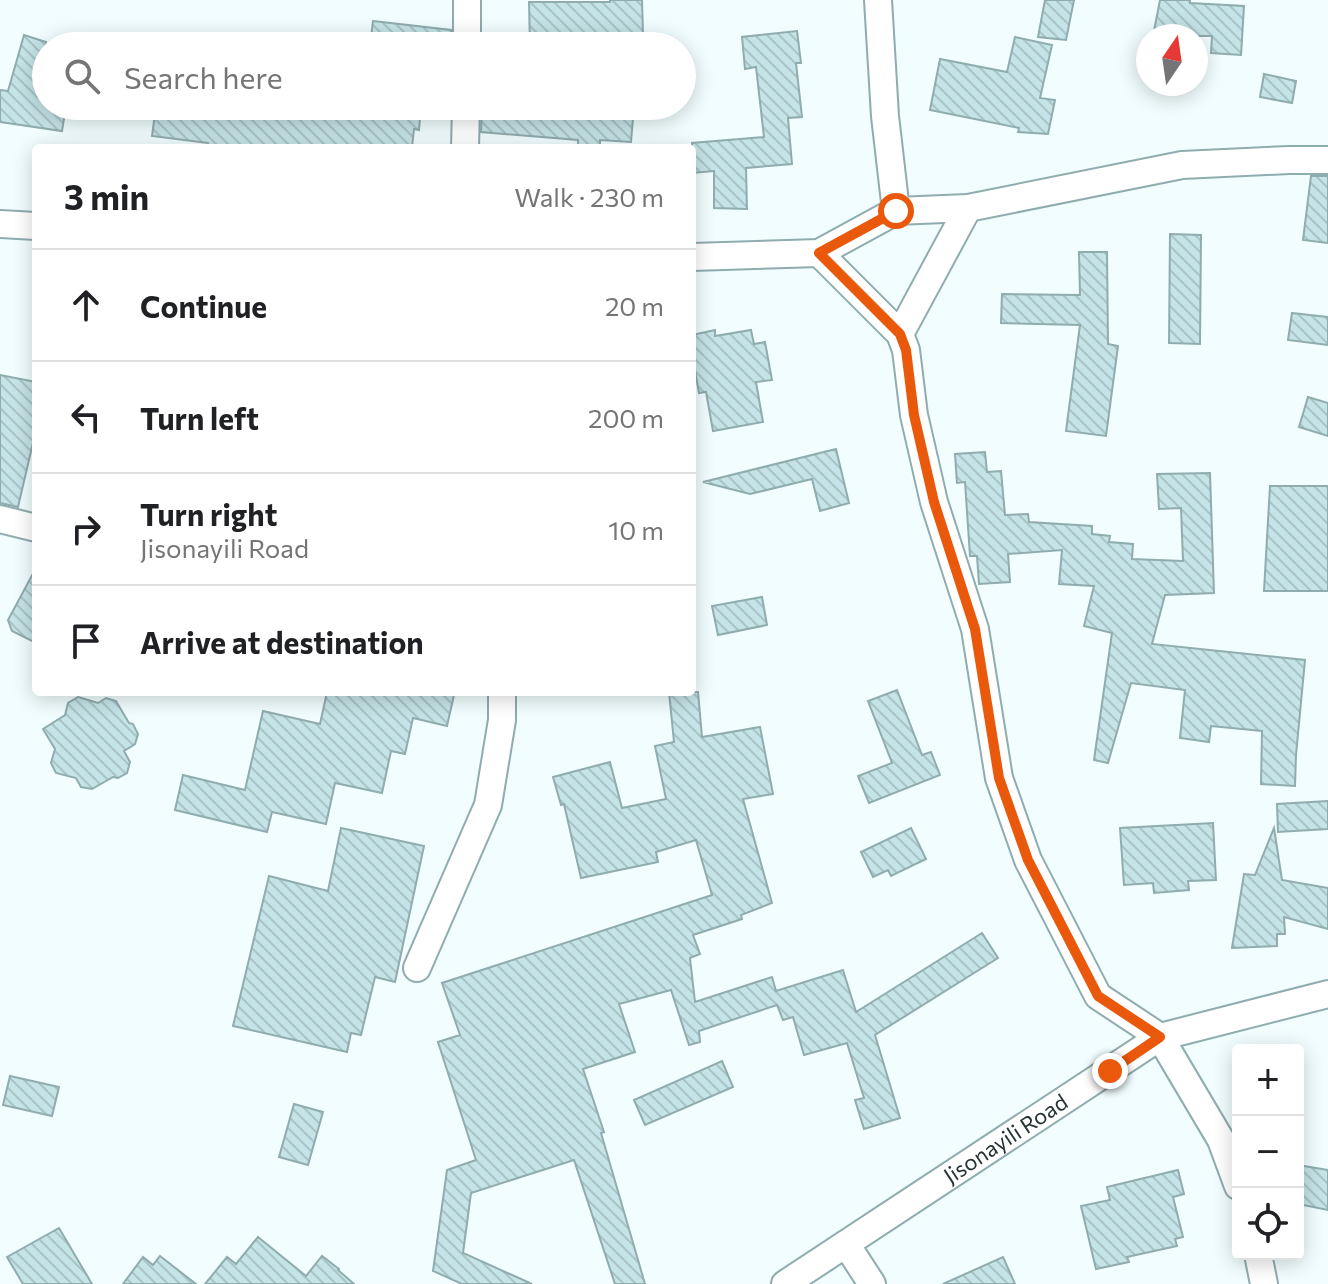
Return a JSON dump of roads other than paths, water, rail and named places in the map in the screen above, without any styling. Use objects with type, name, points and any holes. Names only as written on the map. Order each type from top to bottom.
[{"type":"street","points":[[467,0],[467,32]]},
{"type":"street","points":[[878,0],[885,116],[896,211]]},
{"type":"street","points":[[465,144],[466,120]]},
{"type":"street","points":[[696,257],[819,253],[896,211],[968,208],[1182,165],[1328,160]]},
{"type":"street","points":[[900,334],[968,208]]},
{"type":"street","points":[[0,224],[32,226]]},
{"type":"street","points":[[819,253],[900,334],[906,350],[914,415],[934,502],[975,629],[999,778],[1028,860],[1098,996],[1160,1037],[1221,1140],[1232,1170]]},
{"type":"street","points":[[0,519],[32,527]]},
{"type":"street","points":[[417,968],[488,805],[502,720],[502,696]]},
{"type":"street","name":"Jisonayili Road","points":[[785,1284],[1160,1037],[1328,994]]},
{"type":"street","points":[[846,1244],[872,1284]]},
{"type":"street","points":[[1259,1260],[1264,1284]]}]
